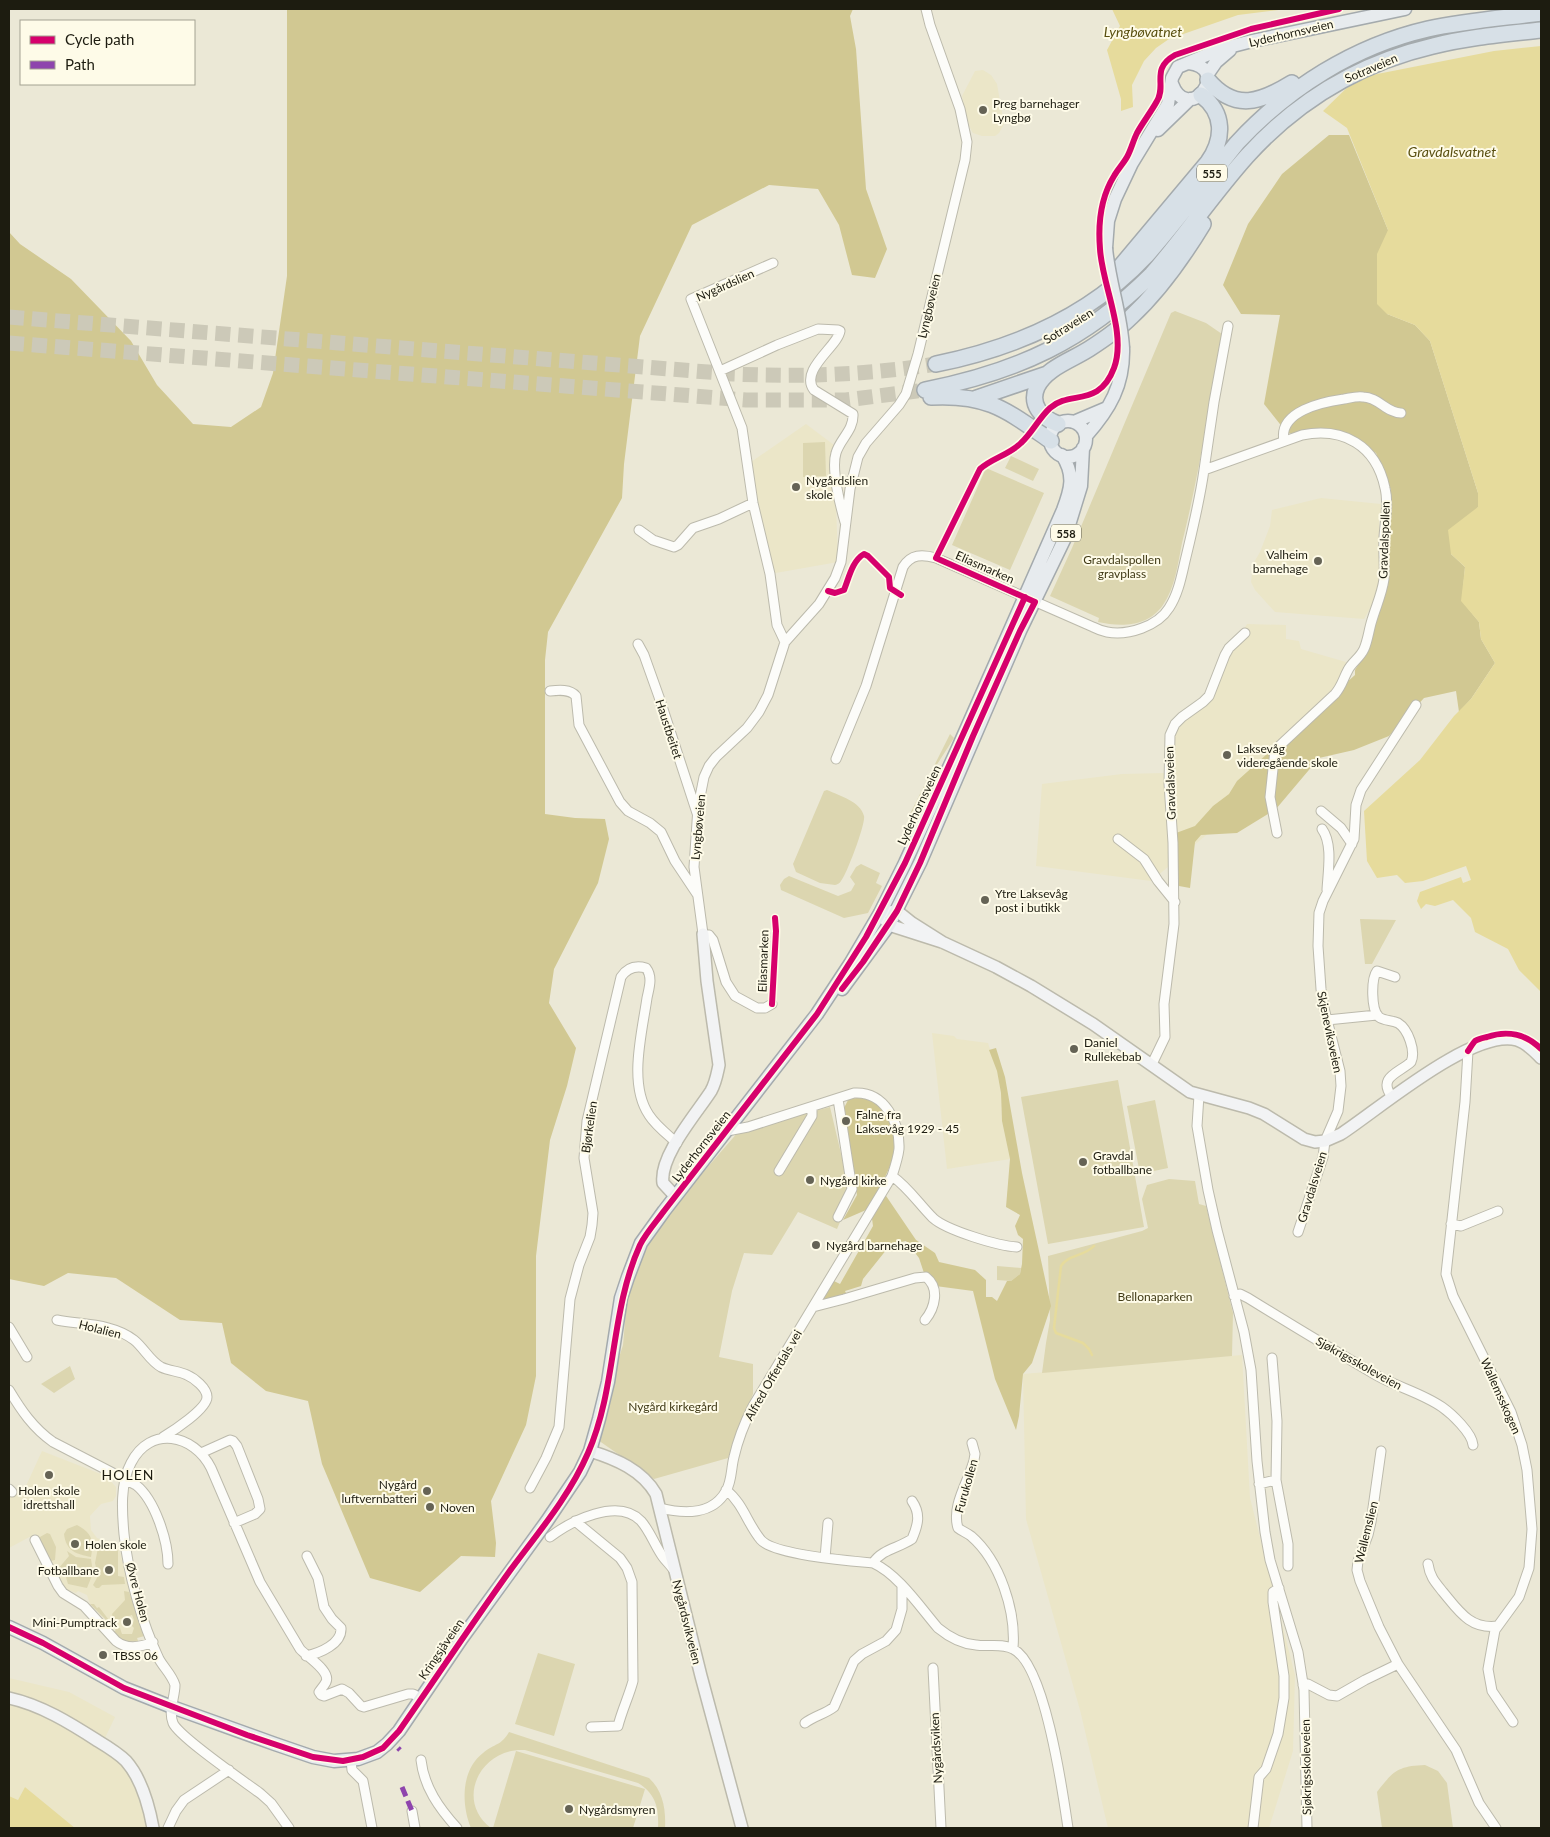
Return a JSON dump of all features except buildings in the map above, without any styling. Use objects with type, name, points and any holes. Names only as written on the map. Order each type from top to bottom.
[{"type":"highway","name":"Sotraveien","points":[[936,364],[1014,343],[1070,316],[1106,291],[1145,256],[1252,127],[1288,96],[1314,77],[1370,48],[1427,29],[1541,14]]},
{"type":"highway","name":"Sotraveien","points":[[974,399],[927,393],[1013,367],[1045,353],[1097,322],[1152,274],[1246,158],[1297,109],[1348,77],[1378,63],[1433,46],[1541,30]]},
{"type":"highway","name":"555","points":[[1207,78],[1220,94],[1227,97],[1243,100],[1261,98],[1280,90],[1339,54],[1370,48]]},
{"type":"highway","name":"555","points":[[1070,316],[1115,273],[1139,246],[1213,155],[1218,141],[1218,116],[1212,105],[1195,97]]},
{"type":"highway","name":"555","points":[[974,399],[1048,373],[1089,349],[1130,318],[1160,286],[1188,249],[1246,158]]},
{"type":"highway","name":"555","points":[[1048,373],[1038,385],[1035,398],[1036,404],[1040,414],[1058,424]]},
{"type":"highway","name":"555","points":[[974,399],[994,405],[1016,416],[1050,441]]},
{"type":"main road","name":"Lyderhornsveien","points":[[1189,63],[1221,49],[1366,13],[1405,9]]},
{"type":"main road","name":"Lyderhornsveien","points":[[1207,78],[1216,62],[1236,46]]},
{"type":"main road","points":[[1062,455],[1074,456],[1085,442],[1109,407],[1122,377],[1124,364],[1120,317],[1106,248],[1111,210],[1121,185],[1142,148],[1168,104],[1172,78],[1178,67],[1189,63],[1201,67],[1207,78],[1205,91],[1163,124],[1142,148]]},
{"type":"main road","points":[[1172,84],[1178,95],[1195,97]]},
{"type":"main road","points":[[1074,422],[1109,407]]},
{"type":"main road","points":[[1050,441],[1051,435],[1058,424],[1066,421],[1074,422],[1082,428],[1085,442]]},
{"type":"main road","name":"558","points":[[1050,441],[1056,452],[1062,455]]},
{"type":"main road","name":"Lyderhornsveien","points":[[675,1196],[818,1014],[880,913],[1030,599],[1065,538],[1074,514],[1081,486],[1085,442]]},
{"type":"main road","name":"Lyderhornsveien","points":[[818,1014],[857,971],[889,925],[920,863],[1030,599],[1069,494],[1071,474],[1068,464],[1062,455]]},
{"type":"main road","name":"Kringsjåveien","points":[[9,1626],[57,1650],[124,1688],[172,1707],[313,1757],[351,1760],[371,1755],[388,1744],[399,1731],[462,1638],[580,1472],[590,1450],[604,1400],[621,1298],[628,1277],[641,1243],[675,1196]]},
{"type":"street","name":"Lyngbøveien","points":[[675,1196],[667,1189],[662,1177],[676,1143],[711,1090],[717,1077],[719,1065],[694,867],[700,792],[709,766],[747,728],[759,712],[768,695],[785,642],[828,591],[840,562],[850,489],[858,458],[866,443],[899,405],[909,386],[967,148],[960,109],[926,9]]},
{"type":"street","name":"Nygårdslien","points":[[773,263],[691,300],[744,436],[753,503],[770,574],[777,625],[785,642]]},
{"type":"street","points":[[1030,599],[1092,628],[1107,632],[1128,632],[1142,628],[1154,622],[1169,608],[1180,582],[1195,520],[1228,326]]},
{"type":"street","points":[[720,371],[777,345],[818,330],[838,330],[840,334],[817,364],[810,378],[810,384],[814,390],[853,414],[854,419],[836,453],[836,474],[846,527]]},
{"type":"street","points":[[1284,441],[1284,429],[1299,412],[1306,408],[1336,400],[1364,397],[1378,402],[1395,413],[1401,413]]},
{"type":"street","name":"Gravdalspollen","points":[[1204,470],[1284,441],[1318,432],[1344,436],[1356,442],[1376,464],[1385,487],[1387,500],[1384,537],[1384,578],[1364,650],[1347,671],[1342,686],[1336,694],[1275,750],[1270,797],[1277,832]]},
{"type":"street","points":[[639,530],[653,540],[674,547],[693,528],[719,519],[753,503]]},
{"type":"street","name":"Eliasmarken","points":[[836,759],[866,686],[903,567],[907,561],[925,555],[936,558],[1030,599]]},
{"type":"street","name":"Gravdalsveien","points":[[1152,1064],[1164,1037],[1164,1004],[1174,924],[1175,902],[1168,746],[1170,735],[1175,724],[1182,717],[1209,696],[1229,648],[1245,633]]},
{"type":"street","name":"Haustbeitet","points":[[638,644],[644,655],[698,815]]},
{"type":"street","name":"Lyngbøveien","points":[[550,690],[573,692],[576,696],[579,725],[620,802],[628,811],[650,823],[661,832],[675,861],[697,894]]},
{"type":"street","name":"Skjeneviksveien","points":[[1325,1141],[1338,1111],[1341,1086],[1340,1071],[1321,989],[1317,927],[1319,913],[1327,892],[1352,844],[1356,805],[1361,790],[1416,704]]},
{"type":"street","points":[[1321,811],[1342,828],[1352,844]]},
{"type":"street","points":[[1322,829],[1325,833],[1328,849],[1327,892]]},
{"type":"street","points":[[1118,838],[1144,859],[1158,881],[1175,902]]},
{"type":"street","points":[[889,925],[880,913],[896,911]]},
{"type":"street","name":"Gravdalsveien","points":[[896,911],[912,924],[942,942],[996,967],[1086,1019],[1180,1085],[1199,1095],[1249,1108],[1264,1114],[1304,1139],[1315,1142],[1325,1141],[1352,1126],[1432,1069],[1490,1041],[1516,1040],[1525,1044],[1541,1058]]},
{"type":"street","name":"Gravdalsveien","points":[[889,925],[942,942]]},
{"type":"street","name":"Lyngbøveien","points":[[703,934],[709,935],[713,940],[726,982],[735,996],[757,1008],[765,1008],[772,1004]]},
{"type":"street","name":"Bjørkelien","points":[[530,1488],[546,1458],[559,1427],[570,1299],[579,1265],[590,1237],[592,1225],[593,1213],[584,1158],[587,1122],[621,977],[625,971],[640,966],[646,968],[650,978],[641,1035],[639,1093],[649,1116],[676,1143]]},
{"type":"street","points":[[1392,1097],[1388,1091],[1388,1080],[1411,1062],[1413,1052],[1402,1026],[1377,1015],[1373,996],[1376,973],[1380,971],[1395,977]]},
{"type":"street","points":[[1327,1020],[1377,1015]]},
{"type":"street","name":"Wallemsskogen","points":[[1468,1051],[1465,1102],[1446,1266],[1448,1285],[1515,1422],[1524,1451],[1530,1495],[1532,1544],[1526,1578],[1519,1597],[1495,1630],[1489,1656],[1489,1680],[1492,1691],[1513,1722]]},
{"type":"street","name":"Alfred Offerdals vei","points":[[726,1490],[738,1444],[750,1412],[892,1176],[899,1152],[899,1137],[896,1123],[889,1110],[880,1101],[861,1093],[748,1127],[727,1131]]},
{"type":"street","name":"Sjøkrigsskoleveien","points":[[1199,1095],[1197,1126],[1201,1153],[1217,1230],[1244,1332],[1250,1370],[1259,1484],[1265,1532],[1298,1652],[1303,1684],[1306,1737],[1307,1828]]},
{"type":"street","points":[[838,1099],[852,1189],[838,1217]]},
{"type":"street","points":[[779,1172],[812,1116],[812,1108]]},
{"type":"street","name":"Gravdalsveien","points":[[1298,1232],[1323,1157],[1325,1141]]},
{"type":"street","points":[[892,1176],[908,1190],[933,1218],[945,1226],[1004,1247],[1016,1247]]},
{"type":"street","points":[[1452,1224],[1461,1226],[1498,1211]]},
{"type":"street","points":[[813,1307],[915,1278],[926,1277],[931,1281],[934,1288],[934,1298],[933,1307],[925,1320]]},
{"type":"street","name":"Sjøkrigsskoleveien","points":[[1234,1296],[1240,1294],[1248,1298],[1377,1375],[1441,1407],[1454,1417],[1467,1432],[1473,1445]]},
{"type":"street","name":"Holalien","points":[[56,1320],[84,1323],[120,1332],[136,1341],[162,1368],[185,1373],[206,1392],[205,1403],[181,1425],[162,1438]]},
{"type":"street","points":[[9,1327],[28,1358]]},
{"type":"street","points":[[1272,1358],[1277,1421],[1276,1480],[1288,1544],[1288,1566]]},
{"type":"street","points":[[9,1390],[24,1414],[42,1434],[53,1442],[136,1485],[149,1499],[168,1550],[168,1564]]},
{"type":"street","points":[[181,1425],[182,1440]]},
{"type":"street","points":[[162,1438],[182,1440],[192,1444],[211,1468],[260,1582],[277,1613],[306,1656],[322,1668],[327,1676],[326,1683],[319,1692],[321,1695],[342,1690],[350,1693],[364,1707],[408,1694],[416,1694],[422,1698]]},
{"type":"street","name":"Øvre Holen","points":[[162,1438],[144,1446],[130,1464],[125,1480],[123,1510],[129,1561],[140,1608],[160,1660],[176,1685],[172,1707]]},
{"type":"street","points":[[201,1453],[230,1440],[237,1446],[258,1499],[260,1509],[255,1514],[234,1523]]},
{"type":"street","name":"Furukollen","points":[[972,1443],[974,1460],[961,1496],[956,1520],[958,1528],[971,1536],[983,1550],[1002,1584],[1010,1611],[1013,1648]]},
{"type":"street","name":"Nygårdsvikveien","points":[[590,1450],[617,1461],[641,1474],[653,1489],[660,1508],[742,1828]]},
{"type":"street","name":"Wallemslien","points":[[1381,1450],[1371,1522],[1358,1561],[1357,1570],[1360,1581],[1378,1627],[1398,1664],[1456,1750],[1479,1803],[1496,1828]]},
{"type":"street","points":[[1259,1484],[1276,1480]]},
{"type":"street","points":[[660,1508],[685,1512],[701,1510],[717,1502],[726,1490],[734,1496],[762,1542],[790,1552],[873,1563],[887,1570],[938,1628],[954,1639],[975,1645],[1013,1648],[1027,1664],[1040,1696],[1055,1746],[1068,1828]]},
{"type":"street","points":[[873,1563],[876,1558],[888,1550],[912,1539],[918,1513],[912,1501]]},
{"type":"street","points":[[550,1537],[585,1517],[609,1511],[628,1513],[637,1517],[642,1523],[664,1558],[675,1571]]},
{"type":"street","points":[[575,1521],[620,1558],[627,1568],[632,1582],[633,1681],[631,1691],[623,1706],[618,1726],[592,1727]]},
{"type":"street","points":[[825,1558],[828,1523]]},
{"type":"street","points":[[35,1540],[58,1586],[66,1595],[84,1606],[119,1643],[129,1646],[144,1646],[153,1642]]},
{"type":"street","points":[[306,1656],[339,1640],[341,1634],[341,1628],[332,1619],[324,1606],[318,1578],[307,1556]]},
{"type":"street","points":[[1428,1564],[1433,1582],[1464,1617],[1481,1625],[1498,1626]]},
{"type":"street","points":[[805,1723],[817,1714],[828,1712],[834,1707],[854,1661],[892,1636],[900,1620],[902,1587]]},
{"type":"street","name":"Sjøkrigsskoleveien","points":[[1253,1828],[1259,1777],[1266,1769],[1282,1718],[1284,1676],[1273,1602],[1273,1592],[1279,1588]]},
{"type":"street","points":[[1303,1684],[1308,1684],[1329,1696],[1338,1696],[1398,1664]]},
{"type":"street","name":"Nygårdsviken","points":[[933,1668],[941,1828]]},
{"type":"street","points":[[9,1698],[37,1706],[53,1714],[92,1737],[126,1761],[139,1782],[153,1828]]},
{"type":"street","points":[[172,1707],[174,1725],[178,1730],[271,1803],[289,1828]]},
{"type":"street","points":[[351,1760],[352,1770],[363,1781],[372,1828]]},
{"type":"street","points":[[421,1760],[426,1783],[431,1794],[457,1828]]},
{"type":"street","points":[[168,1828],[184,1800],[229,1770]]},
{"type":"street","points":[[412,1811],[415,1828]]},
{"type":"shaded area","points":[[287,9],[853,9],[850,16],[856,49],[866,189],[887,249],[875,278],[852,275],[839,225],[818,189],[769,185],[692,225],[640,336],[624,464],[622,498],[548,632],[545,660],[545,814],[605,819],[609,839],[598,883],[554,969],[549,1003],[576,1048],[567,1086],[550,1140],[536,1256],[536,1376],[526,1425],[491,1501],[496,1543],[495,1557],[461,1556],[420,1592],[370,1578],[322,1464],[308,1401],[266,1391],[231,1363],[222,1323],[180,1320],[116,1278],[68,1273],[44,1286],[9,1279],[9,232],[20,244],[71,279],[131,341],[157,385],[193,424],[231,427],[261,407],[273,373],[287,276]]},
{"type":"shaded area","name":"Preg barnehager Lyngbø","points":[[983,70],[991,75],[997,84],[1004,124],[995,136],[982,136],[973,133],[969,126],[962,96],[975,71]]},
{"type":"shaded area","points":[[1329,135],[1349,135],[1388,230],[1387,314],[1415,325],[1430,341],[1478,493],[1478,507],[1451,554],[1465,567],[1462,601],[1479,622],[1481,639],[1495,663],[1471,699],[1459,712],[1456,691],[1424,698],[1389,736],[1354,750],[1319,758],[1276,809],[1237,833],[1201,835],[1195,842],[1190,888],[1179,886],[1176,833],[1195,826],[1213,806],[1229,794],[1237,781],[1355,675],[1355,670],[1370,645],[1389,539],[1391,490],[1376,453],[1350,435],[1287,433],[1264,404],[1280,315],[1241,314],[1223,285],[1248,224],[1282,174]]},
{"type":"shaded area","name":"Nygårdslien skole","points":[[806,424],[834,445],[838,562],[770,574],[751,462]]},
{"type":"shaded area","name":"Valheim barnehage","points":[[1321,498],[1381,504],[1382,513],[1379,517],[1380,581],[1372,605],[1364,619],[1275,612],[1255,590],[1251,582],[1253,564],[1270,526],[1272,510]]},
{"type":"shaded area","name":"Laksevåg videregående skole","points":[[1247,624],[1286,625],[1286,639],[1299,641],[1301,649],[1346,662],[1334,705],[1216,827],[1151,881],[1036,866],[1042,784],[1122,774],[1164,773],[1171,738],[1202,699]]},
{"type":"shaded area","points":[[932,1033],[954,1036],[957,1039],[988,1043],[997,1071],[1001,1093],[1002,1121],[1010,1159],[947,1169]]},
{"type":"shaded area","points":[[996,1048],[1005,1077],[1022,1173],[1051,1306],[1032,1363],[1023,1374],[1016,1430],[995,1379],[973,1291],[928,1285],[919,1258],[906,1241],[891,1244],[863,1279],[861,1286],[845,1291],[846,1293],[851,1293],[821,1302],[834,1281],[840,1284],[873,1226],[871,1211],[866,1210],[843,1220],[857,1195],[843,1110],[848,1100],[858,1098],[868,1099],[876,1103],[889,1118],[893,1127],[895,1137],[894,1152],[880,1187],[916,1240],[935,1253],[939,1262],[975,1270],[986,1280],[986,1297],[992,1297],[997,1301],[1007,1281],[1011,1281],[1020,1274],[1023,1239],[1018,1235],[1015,1226],[1020,1215],[1006,1207],[1010,1159],[1002,1121],[1001,1093],[997,1071],[989,1050]]},
{"type":"shaded area","points":[[1242,1355],[1250,1498],[1295,1675],[1293,1751],[1269,1828],[1108,1828],[1080,1710],[1026,1519],[1023,1374]]},
{"type":"shaded area","name":"Holen skole","points":[[42,1451],[106,1476],[116,1487],[116,1496],[113,1501],[101,1504],[90,1516],[91,1530],[97,1538],[118,1546],[135,1613],[144,1636],[137,1638],[138,1641],[113,1632],[116,1630],[90,1604],[87,1595],[63,1588],[35,1534],[9,1548],[9,1494],[13,1491],[17,1495],[25,1488]]},
{"type":"shaded area","points":[[9,1678],[69,1692],[115,1717],[105,1738],[126,1761],[151,1828],[75,1828],[25,1787],[18,1800],[9,1796]]},
{"type":"green space","name":"Gravdalspollen gravplass","points":[[1175,311],[1206,323],[1222,334],[1199,465],[1175,575],[1163,605],[1150,618],[1125,625],[1098,622],[1099,618],[1050,596],[1171,313]]},
{"type":"green space","points":[[825,442],[826,476],[803,477],[803,443]]},
{"type":"green space","points":[[1011,456],[1039,469],[1033,481],[1005,468]]},
{"type":"green space","points":[[986,468],[1044,493],[1010,570],[952,545]]},
{"type":"green space","points":[[950,734],[954,738],[936,766],[912,818],[909,816]]},
{"type":"green space","points":[[827,790],[854,803],[864,816],[859,838],[847,869],[840,882],[835,885],[820,883],[796,872],[793,864],[824,791]]},
{"type":"green space","points":[[861,864],[880,873],[876,883],[882,886],[868,913],[844,918],[781,890],[780,885],[789,876],[838,896],[851,891],[855,884],[850,877],[856,867]]},
{"type":"green space","points":[[1360,919],[1396,920],[1372,964],[1365,964]]},
{"type":"green space","name":"Gravdal fotballbane","points":[[1118,1080],[1144,1227],[1048,1244],[1021,1097]]},
{"type":"green space","points":[[1155,1100],[1168,1168],[1140,1174],[1127,1106]]},
{"type":"green space","name":"Nygård kirkegård","points":[[830,1107],[851,1196],[837,1229],[798,1212],[772,1255],[744,1253],[732,1291],[719,1357],[753,1364],[753,1394],[728,1458],[654,1479],[595,1438],[623,1345],[627,1299],[646,1238],[739,1131]]},
{"type":"green space","name":"Bellonaparken","points":[[1169,1179],[1195,1181],[1199,1204],[1206,1206],[1233,1313],[1232,1356],[1042,1373],[1050,1320],[1048,1256],[1148,1228],[1142,1199],[1147,1185]]},
{"type":"green space","points":[[997,1266],[1021,1268],[1020,1274],[1011,1281],[997,1280]]},
{"type":"green space","points":[[70,1366],[75,1379],[54,1393],[41,1384]]},
{"type":"green space","points":[[77,1525],[86,1531],[91,1538],[91,1557],[76,1553],[69,1548],[65,1540],[64,1534],[67,1529]]},
{"type":"green space","points":[[47,1533],[50,1534],[56,1547],[55,1560],[51,1561],[39,1539]]},
{"type":"green space","points":[[118,1546],[118,1576],[124,1577],[125,1584],[102,1585],[96,1588],[93,1585],[98,1576],[95,1563],[98,1548],[100,1550],[115,1550]]},
{"type":"green space","points":[[67,1551],[76,1557],[91,1559],[93,1573],[87,1588],[68,1584],[66,1577],[58,1569],[69,1556]]},
{"type":"green space","points":[[124,1591],[129,1592],[144,1636],[137,1638],[138,1641],[124,1642],[113,1632],[116,1630],[90,1604],[94,1604],[97,1608],[99,1607],[115,1628],[120,1628],[122,1634],[132,1634],[134,1620],[132,1615],[117,1620],[113,1618],[112,1614],[125,1600]]},
{"type":"green space","points":[[538,1653],[575,1664],[554,1736],[515,1724]]},
{"type":"green space","name":"Nygårdsmyren","points":[[509,1732],[649,1778],[658,1789],[663,1801],[665,1828],[658,1828],[658,1814],[653,1797],[638,1783],[525,1750],[509,1751],[496,1757],[485,1766],[478,1777],[474,1790],[475,1804],[480,1816],[491,1828],[471,1828],[465,1798],[465,1788],[470,1769],[483,1753],[500,1742]]},
{"type":"green space","name":"Nygårdsmyren","points":[[516,1751],[645,1789],[633,1828],[493,1828]]},
{"type":"green space","points":[[1425,1765],[1438,1771],[1447,1783],[1453,1828],[1382,1828],[1377,1792],[1392,1774],[1402,1768]]},
{"type":"water","name":"Lyngbøvatnet","points":[[1112,9],[1287,9],[1238,15],[1169,39],[1156,48],[1144,61],[1132,85],[1133,107],[1121,111],[1121,99],[1107,50],[1120,26]]},
{"type":"water","name":"Gravdalsvatnet","points":[[1541,46],[1541,992],[1519,970],[1508,949],[1475,932],[1471,918],[1453,900],[1435,906],[1426,904],[1421,909],[1417,901],[1420,892],[1461,877],[1463,883],[1471,880],[1466,866],[1423,881],[1405,883],[1397,875],[1377,878],[1367,861],[1364,811],[1420,760],[1454,716],[1471,699],[1495,663],[1481,639],[1479,622],[1461,601],[1465,567],[1451,554],[1448,530],[1478,507],[1478,493],[1430,341],[1415,325],[1387,314],[1377,304],[1377,254],[1388,230],[1347,128],[1323,111],[1357,78],[1494,51]]},
{"type":"water","points":[[25,1787],[75,1828],[9,1828],[9,1796],[18,1800]]},
{"type":"waterway","points":[[1092,1355],[1083,1343],[1056,1333],[1054,1328],[1061,1266],[1067,1260],[1086,1252],[1094,1246]]},
{"type":"tunnel","points":[[9,317],[733,374],[834,374],[885,371],[936,364]]},
{"type":"tunnel","points":[[9,343],[746,400],[846,400],[925,390]]},
{"type":"marked path","points":[[402,1787],[412,1811]]},
{"type":"cycle path","points":[[842,989],[863,962],[897,911],[920,863],[973,736],[1035,602],[936,558],[980,469],[1016,447],[1025,439],[1050,408],[1058,403],[1084,396],[1100,389],[1108,380],[1114,368],[1118,340],[1102,263],[1099,240],[1101,211],[1110,184],[1127,157],[1137,133],[1160,95],[1160,77],[1163,66],[1167,60],[1175,55],[1251,29],[1339,9]]},
{"type":"cycle path","points":[[828,591],[835,593],[844,590],[854,565],[864,554],[889,577],[890,588],[901,595]]},
{"type":"cycle path","points":[[9,1627],[43,1643],[124,1688],[247,1735],[313,1757],[343,1761],[363,1757],[383,1748],[399,1731],[572,1485],[588,1453],[597,1428],[604,1402],[623,1296],[630,1270],[640,1245],[651,1228],[817,1014],[866,937],[905,863],[1025,597]]},
{"type":"cycle path","points":[[772,1004],[775,918]]},
{"type":"cycle path","points":[[1468,1051],[1476,1040],[1502,1034],[1523,1037],[1541,1049]]},
{"type":"place","name":"Preg barnehager Lyngbø","points":[[983,110]]},
{"type":"place","name":"Nygårdslien skole","points":[[796,487]]},
{"type":"place","name":"Valheim barnehage","points":[[1318,561]]},
{"type":"place","name":"Laksevåg videregående skole","points":[[1227,755]]},
{"type":"place","name":"Ytre Laksevåg post i butikk","points":[[985,900]]},
{"type":"place","name":"Daniel Rullekebab","points":[[1074,1049]]},
{"type":"place","name":"Falne fra Laksevåg 1929 - 45","points":[[846,1121]]},
{"type":"place","name":"Gravdal fotballbane","points":[[1083,1162]]},
{"type":"place","name":"Nygård kirke","points":[[810,1180]]},
{"type":"place","name":"Nygård barnehage","points":[[816,1245]]},
{"type":"place","name":"Holen skole idrettshall","points":[[49,1475]]},
{"type":"place","name":"Nygård luftvernbatteri","points":[[427,1491]]},
{"type":"place","name":"Noven","points":[[430,1507]]},
{"type":"place","name":"Holen skole","points":[[75,1544]]},
{"type":"place","name":"Fotballbane","points":[[109,1570]]},
{"type":"place","name":"Mini-Pumptrack","points":[[127,1622]]},
{"type":"place","name":"TBSS 06","points":[[103,1655]]},
{"type":"place","name":"Nygårdsmyren","points":[[569,1809]]},
{"type":"district","name":"HOLEN","points":[[128,1474]]}]
